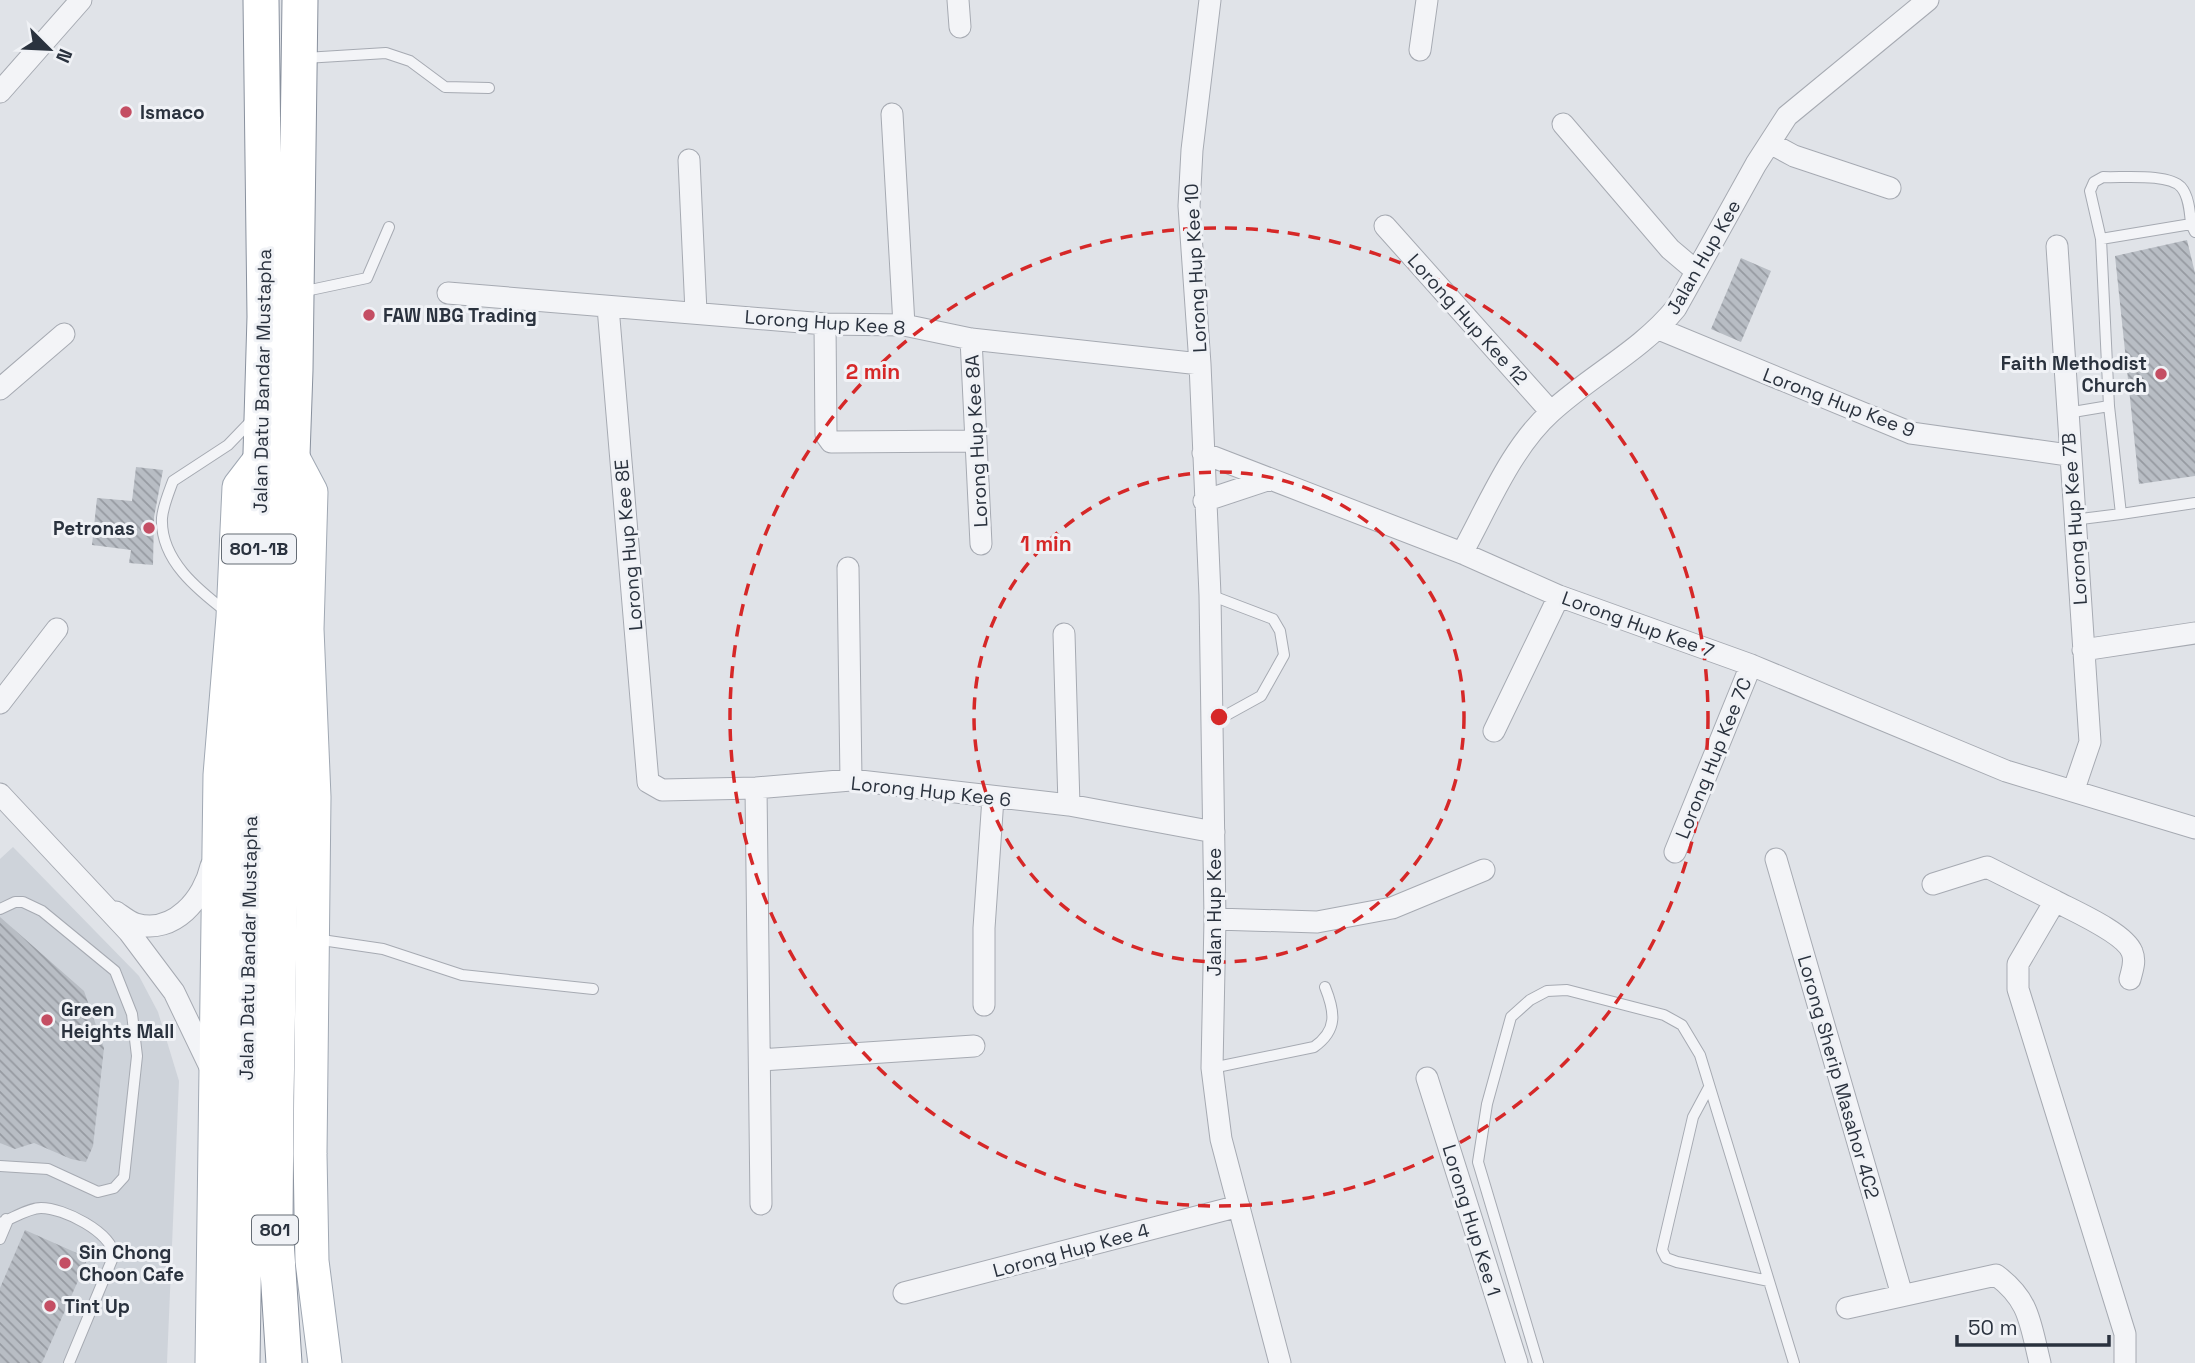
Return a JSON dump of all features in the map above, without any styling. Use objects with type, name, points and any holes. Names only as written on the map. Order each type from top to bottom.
[{"type":"highway","name":"Jalan Datu Bandar Mustapha","points":[[261,0],[265,317],[262,410],[277,456]]},
{"type":"highway","name":"Jalan Datu Bandar Mustapha","points":[[246,1092],[277,456],[297,293],[300,0]]},
{"type":"highway","name":"801","points":[[242,1363],[246,1092]]},
{"type":"highway","name":"801","points":[[246,1092],[275,1225],[284,1363]]},
{"type":"main road","points":[[212,1363],[246,1092],[219,829],[239,487],[277,456],[311,492],[307,629],[314,784],[310,1154],[312,1261],[325,1363]]},
{"type":"street","points":[[0,92],[81,0]]},
{"type":"street","points":[[958,0],[960,27]]},
{"type":"street","name":"Lorong Hup Kee 10","points":[[1203,453],[1189,206],[1192,150],[1210,0]]},
{"type":"street","points":[[1420,50],[1427,0]]},
{"type":"street","name":"Jalan Hup Kee","points":[[1462,553],[1523,443],[1551,412],[1659,329],[1676,308],[1787,116],[1928,0]]},
{"type":"street","points":[[892,114],[904,325]]},
{"type":"street","points":[[1563,124],[1670,249],[1696,271]]},
{"type":"street","points":[[1770,143],[1794,156],[1890,188]]},
{"type":"street","points":[[689,160],[696,312]]},
{"type":"street","name":"Lorong Hup Kee 12","points":[[1385,226],[1551,412]]},
{"type":"street","name":"Lorong Hup Kee 7B","points":[[2057,246],[2068,455],[2090,742],[2074,789]]},
{"type":"street","name":"Lorong Hup Kee 8","points":[[448,293],[825,324],[904,325],[971,338],[1200,364]]},
{"type":"street","name":"Lorong Hup Kee 8E","points":[[608,307],[648,782]]},
{"type":"street","points":[[825,324],[826,435],[831,442],[976,441]]},
{"type":"street","name":"Lorong Hup Kee 9","points":[[1659,329],[1911,433],[2068,455]]},
{"type":"street","points":[[4,375],[64,334]]},
{"type":"street","name":"Lorong Hup Kee 8A","points":[[971,338],[981,544]]},
{"type":"street","name":"Jalan Hup Kee","points":[[1203,453],[1210,595],[1214,832],[1212,1068],[1221,1139],[1280,1363]]},
{"type":"street","name":"Lorong Hup Kee 7","points":[[1203,453],[1462,553],[1559,596],[1751,665],[2007,771],[2074,789],[2195,828]]},
{"type":"street","points":[[1205,501],[1270,479]]},
{"type":"street","points":[[848,568],[851,780]]},
{"type":"street","points":[[1494,731],[1559,596]]},
{"type":"street","points":[[0,702],[57,629]]},
{"type":"street","points":[[2083,650],[2195,633]]},
{"type":"street","points":[[1063,634],[1069,805]]},
{"type":"street","name":"Lorong Hup Kee 7C","points":[[1675,852],[1751,665]]},
{"type":"street","name":"Lorong Hup Kee 6","points":[[648,782],[662,790],[756,788],[851,780],[1069,805],[1214,832]]},
{"type":"street","points":[[756,788],[761,1204]]},
{"type":"street","points":[[984,1005],[984,928],[993,798]]},
{"type":"street","points":[[4,806],[109,908],[246,1092]]},
{"type":"street","points":[[109,908],[136,924],[172,920],[187,911],[200,896],[208,878],[219,829]]},
{"type":"street","name":"Lorong Sherip Masahor 4C2","points":[[1776,859],[1902,1295]]},
{"type":"street","points":[[1933,884],[1987,867],[2120,938],[2132,950],[2134,962],[2130,979]]},
{"type":"street","points":[[1215,919],[1317,922],[1392,908],[1484,870]]},
{"type":"street","points":[[2054,901],[2018,964],[2018,989],[2125,1334],[2125,1363]]},
{"type":"street","points":[[760,1060],[974,1046]]},
{"type":"street","name":"Lorong Hup Kee 1","points":[[1427,1077],[1517,1363]]},
{"type":"street","name":"Lorong Hup Kee 4","points":[[904,1293],[1238,1206]]},
{"type":"street","points":[[1847,1308],[1996,1275],[2017,1290],[2028,1315],[2040,1363]]},
{"type":"lane","points":[[299,58],[386,53],[410,61],[445,87],[489,88]]},
{"type":"lane","points":[[2101,239],[2193,228],[2189,204],[2181,187],[2166,179],[2103,177],[2094,182],[2091,191],[2101,239],[2109,406],[2121,514]]},
{"type":"lane","points":[[297,293],[367,278],[389,227]]},
{"type":"lane","points":[[2066,414],[2109,406]]},
{"type":"lane","points":[[233,617],[192,583],[169,554],[162,518],[173,481],[228,445],[262,410]]},
{"type":"lane","points":[[2073,520],[2195,503]]},
{"type":"lane","points":[[1210,595],[1273,619],[1280,631],[1284,655],[1261,696],[1212,723]]},
{"type":"lane","points":[[0,909],[23,902],[42,911],[115,971],[132,1014],[137,1056],[124,1177],[114,1188],[98,1192],[48,1169],[0,1166]]},
{"type":"lane","points":[[312,939],[383,949],[462,975],[593,989]]},
{"type":"lane","points":[[1212,1068],[1314,1047],[1324,1040],[1333,1027],[1334,1008],[1325,987]]},
{"type":"lane","points":[[1538,1363],[1478,1163],[1487,1104],[1511,1017],[1547,991],[1567,990],[1664,1015],[1682,1025],[1691,1038],[1700,1055],[1708,1089],[1794,1363]]},
{"type":"lane","points":[[1708,1089],[1693,1117],[1662,1250],[1666,1258],[1677,1262],[1769,1281]]},
{"type":"lane","points":[[0,1239],[3,1220],[35,1209],[53,1210],[101,1231],[113,1248],[114,1255],[69,1363]]},
{"type":"shaded area","points":[[13,847],[139,976],[158,1012],[179,1081],[167,1363],[0,1363],[0,859]]},
{"type":"building","name":"Faith Methodist Church","points":[[2187,240],[2195,273],[2195,476],[2139,484],[2115,256]]},
{"type":"building","points":[[1741,258],[1771,271],[1741,342],[1711,329]]},
{"type":"building","points":[[136,467],[163,470],[154,517],[153,565],[129,563],[131,550],[92,545],[97,498],[132,501]]},
{"type":"building","name":"Green Heights Mall","points":[[0,917],[84,991],[104,1048],[93,1146],[86,1162],[71,1159],[34,1143],[15,1149],[0,1143]]},
{"type":"building","points":[[25,1230],[88,1258],[42,1363],[0,1363],[0,1288]]},
{"type":"place","name":"Ismaco","points":[[126,112]]},
{"type":"place","name":"FAW NBG Trading","points":[[369,315]]},
{"type":"place","name":"Faith Methodist Church","points":[[2161,374]]},
{"type":"place","name":"Petronas","points":[[149,528]]},
{"type":"place","name":"Green Heights Mall","points":[[47,1020]]},
{"type":"place","name":"Sin Chong Choon Cafe","points":[[65,1263]]},
{"type":"place","name":"Tint Up","points":[[50,1306]]}]
